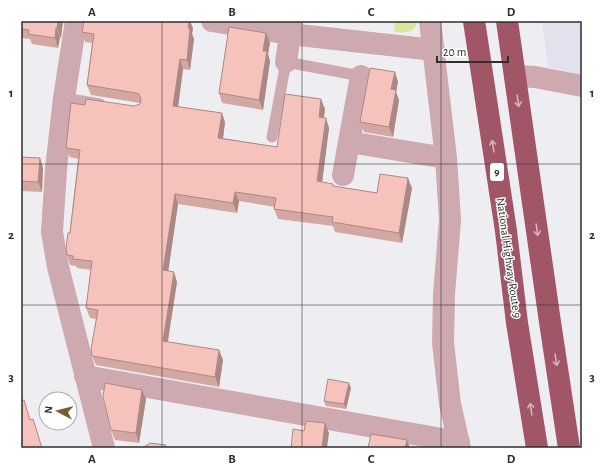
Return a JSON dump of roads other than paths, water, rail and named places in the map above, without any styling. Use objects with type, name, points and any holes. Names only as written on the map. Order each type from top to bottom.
[{"type":"highway","name":"National Highway Route 9","points":[[474,21],[506,232],[517,323],[537,448]]},
{"type":"highway","points":[[507,21],[569,448]]},
{"type":"street","points":[[76,21],[64,98],[56,169],[52,232],[58,268],[104,448]]},
{"type":"street","points":[[86,376],[460,445],[450,404],[443,343],[444,294],[450,220],[446,158],[430,21]]},
{"type":"street","points":[[218,22],[291,28],[434,50]]},
{"type":"street","points":[[286,62],[291,28]]},
{"type":"street","points":[[343,175],[361,76]]},
{"type":"street","points":[[515,76],[535,77],[582,86]]},
{"type":"street","points":[[349,142],[446,158]]},
{"type":"lane","points":[[272,137],[286,62],[361,76]]},
{"type":"lane","points":[[64,98],[108,105]]}]
